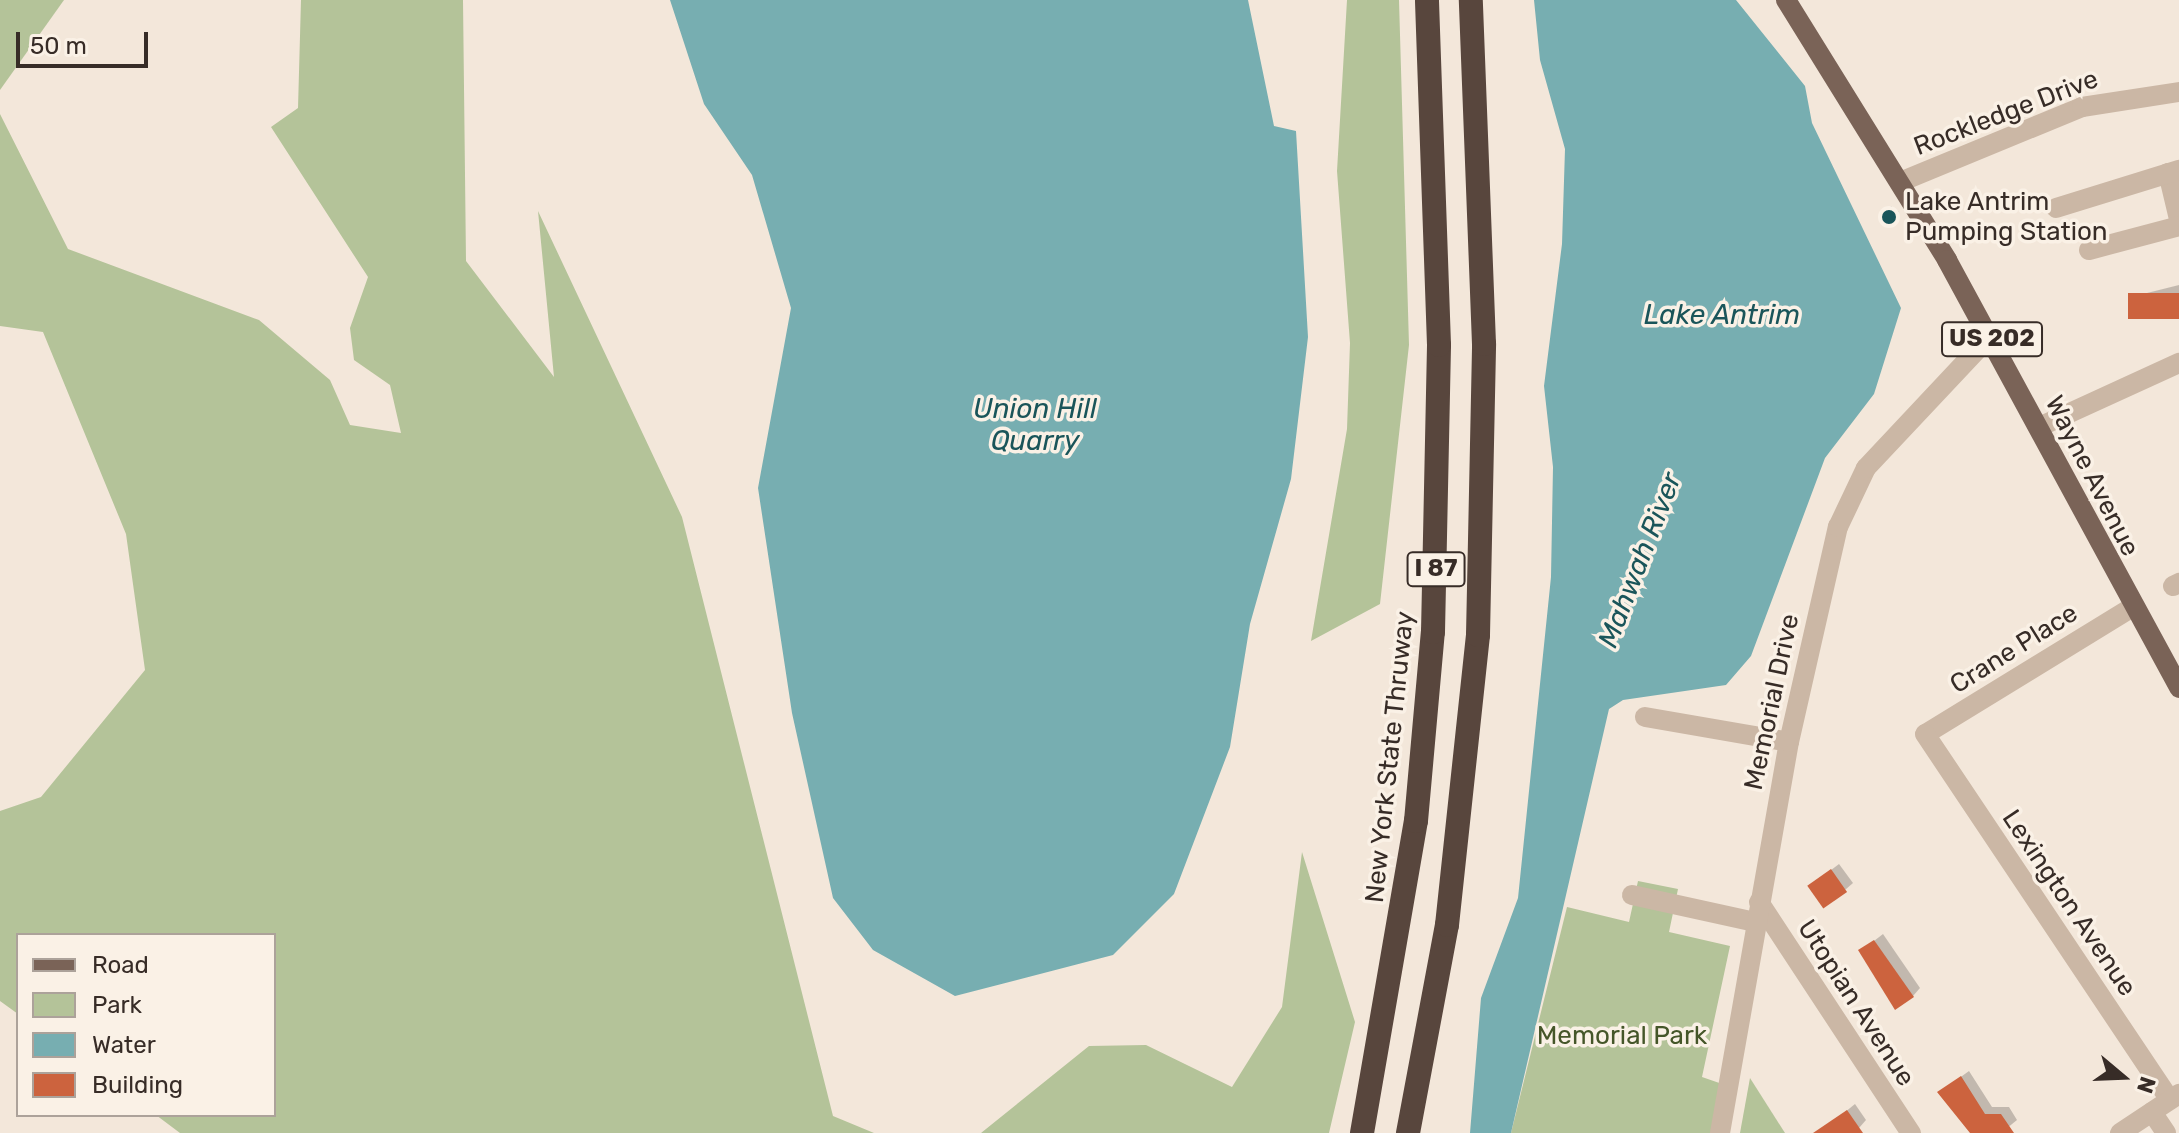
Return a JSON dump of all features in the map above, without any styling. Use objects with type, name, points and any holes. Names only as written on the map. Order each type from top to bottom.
[{"type":"highway","name":"New York State Thruway","points":[[1362,1133],[1416,821],[1433,632],[1439,345],[1427,0]]},
{"type":"highway","name":"I 87","points":[[1408,1133],[1449,910],[1479,620],[1484,344],[1471,0]]},
{"type":"main road","name":"Wayne Avenue","points":[[1786,0],[1900,182],[1990,336],[2131,608],[2179,688]]},
{"type":"street","name":"Rockledge Drive","points":[[1900,182],[2082,107],[2179,92]]},
{"type":"street","points":[[2056,208],[2173,172],[2179,219]]},
{"type":"street","points":[[2089,250],[2179,226]]},
{"type":"street","name":"Memorial Drive","points":[[1720,1133],[1789,742],[1848,496],[1904,421],[1990,336]]},
{"type":"street","points":[[2039,427],[2179,363]]},
{"type":"street","name":"Crane Place","points":[[1925,734],[2131,608]]},
{"type":"street","points":[[1645,717],[1789,742]]},
{"type":"street","name":"Lexington Avenue","points":[[1925,734],[2174,1097]]},
{"type":"street","points":[[1632,895],[1757,912]]},
{"type":"street","name":"Utopian Avenue","points":[[1757,912],[1911,1133]]},
{"type":"street","points":[[2120,1133],[2174,1097]]},
{"type":"street","points":[[2152,1112],[2166,1133]]},
{"type":"green space","points":[[0,0],[64,0],[0,90]]},
{"type":"green space","points":[[301,0],[463,0],[466,261],[554,377],[538,211],[682,517],[833,1116],[874,1133],[180,1133],[159,1117],[276,1117],[276,933],[16,933],[16,1013],[0,1001],[0,811],[41,797],[145,670],[126,534],[43,332],[0,326],[0,114],[68,249],[259,320],[330,380],[350,425],[401,433],[390,385],[354,360],[350,328],[368,277],[271,127],[298,108]]},
{"type":"green space","points":[[1347,0],[1399,0],[1409,345],[1380,604],[1311,641],[1347,429],[1350,343],[1337,171]]},
{"type":"green space","points":[[1302,852],[1355,1022],[1329,1133],[981,1133],[1089,1046],[1146,1045],[1232,1087],[1282,1007]]},
{"type":"green space","name":"Memorial Park","points":[[1638,881],[1678,889],[1669,932],[1730,946],[1702,1077],[1728,1086],[1720,1133],[1511,1133],[1567,907],[1629,922]]},
{"type":"green space","points":[[1750,1078],[1785,1133],[1740,1133]]},
{"type":"water","name":"Union Hill Quarry","points":[[670,0],[1248,0],[1274,126],[1296,131],[1308,337],[1291,479],[1250,624],[1230,747],[1174,894],[1113,955],[955,996],[873,950],[833,898],[792,713],[758,488],[791,308],[752,175],[704,104]]},
{"type":"water","name":"Lake Antrim","points":[[1534,0],[1736,0],[1805,86],[1812,123],[1901,308],[1874,394],[1825,458],[1751,656],[1726,685],[1623,700],[1609,709],[1511,1133],[1470,1133],[1481,998],[1518,898],[1551,577],[1553,467],[1544,386],[1562,244],[1565,149],[1540,60]]},
{"type":"building","points":[[2128,293],[2179,293],[2179,319],[2128,319]]},
{"type":"building","points":[[1831,869],[1847,892],[1823,909],[1807,886]]},
{"type":"building","points":[[1874,940],[1914,997],[1895,1010],[1858,950]]},
{"type":"building","points":[[1961,1076],[1985,1114],[2001,1114],[2014,1133],[1970,1133],[1937,1092]]},
{"type":"building","points":[[1847,1110],[1863,1133],[1813,1133]]},
{"type":"place","name":"Lake Antrim Pumping Station","points":[[1889,217]]},
{"type":"water label","name":"Mahwah River","points":[[1640,560]]}]
